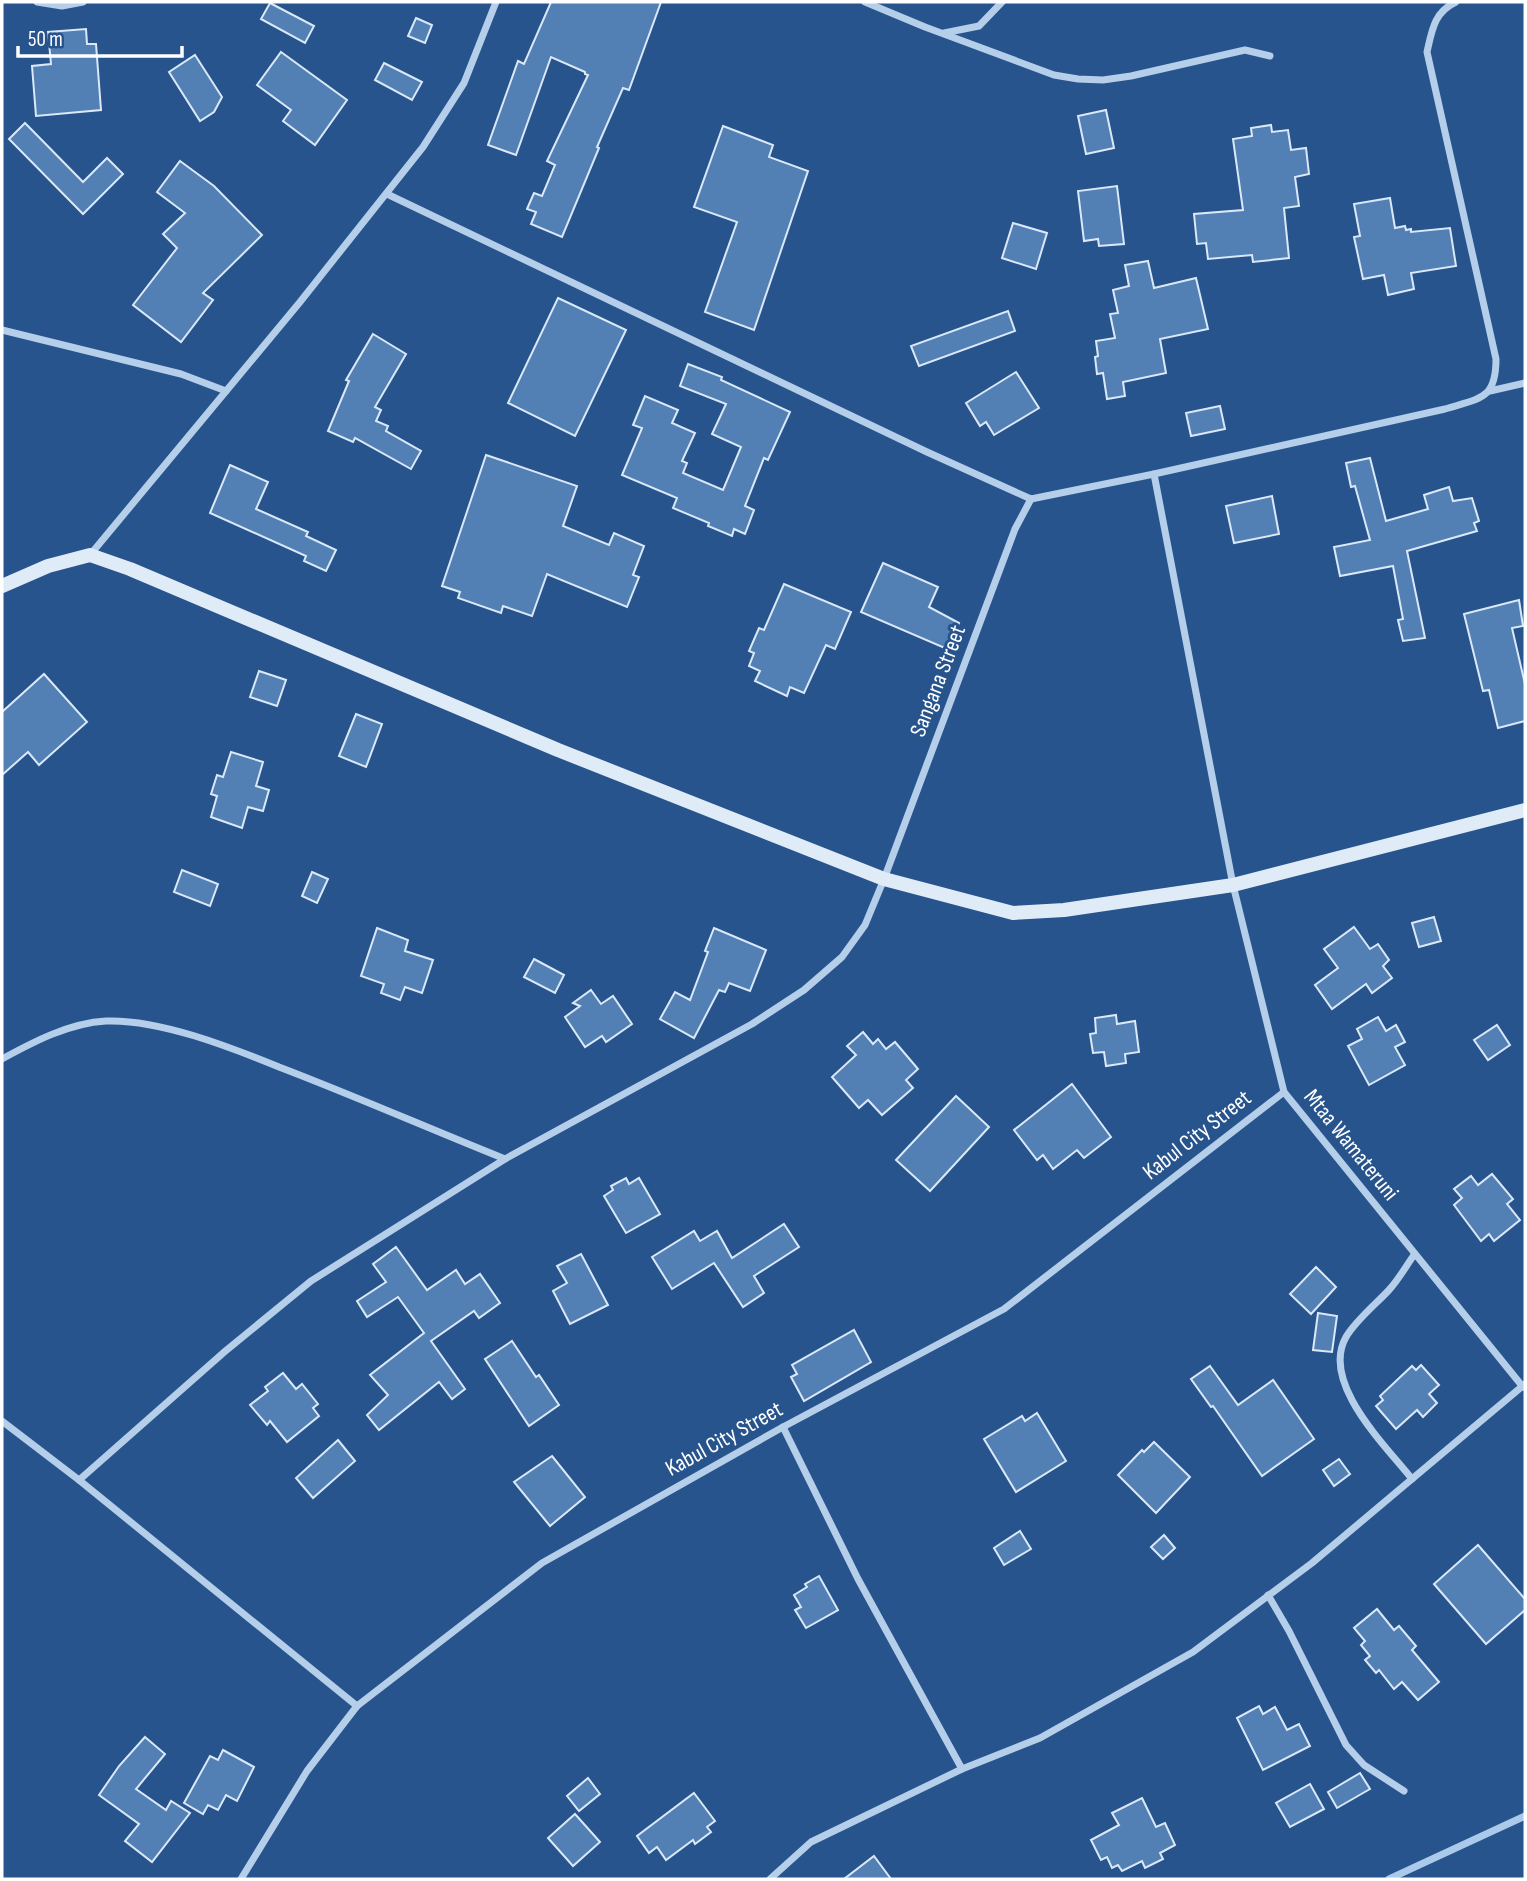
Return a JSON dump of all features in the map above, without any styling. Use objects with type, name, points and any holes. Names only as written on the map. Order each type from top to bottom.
[{"type":"street","points":[[37,2],[62,6],[83,2]]},
{"type":"street","points":[[90,555],[423,147],[464,83],[496,2]]},
{"type":"street","points":[[865,2],[1054,75],[1078,79],[1103,80],[1131,76],[1245,50],[1270,56]]},
{"type":"street","points":[[942,33],[979,26],[1002,2]]},
{"type":"street","points":[[1456,2],[1440,12],[1433,25],[1427,52],[1496,359],[1496,374],[1490,391]]},
{"type":"street","points":[[387,194],[1031,499],[1445,409],[1481,397],[1490,391],[1525,383]]},
{"type":"street","points":[[2,330],[181,374],[226,391]]},
{"type":"street","name":"Mtaa Wamateruni","points":[[1154,474],[1233,886],[1284,1092],[1414,1255],[1524,1386]]},
{"type":"street","name":"Sangana Street","points":[[79,1480],[223,1353],[311,1281],[505,1159],[752,1024],[804,990],[842,957],[865,925],[884,879],[1016,529],[1031,499]]},
{"type":"street","points":[[2,586],[48,566],[90,555],[130,569],[558,750],[884,879],[1013,913],[1064,911],[1233,886],[1525,810]]},
{"type":"street","points":[[2,1059],[37,1040],[78,1026],[105,1021],[136,1022],[216,1042],[505,1159]]},
{"type":"street","name":"Kabul City Street","points":[[241,1879],[307,1771],[356,1706],[542,1563],[783,1427],[1004,1309],[1284,1092]]},
{"type":"street","points":[[1412,1479],[1353,1403],[1341,1374],[1340,1352],[1347,1336],[1393,1286],[1414,1255]]},
{"type":"street","points":[[770,1879],[811,1842],[962,1769],[1040,1738],[1181,1658],[1312,1563],[1524,1386]]},
{"type":"street","points":[[2,1421],[79,1480],[356,1706]]},
{"type":"street","points":[[783,1427],[858,1579],[962,1769]]},
{"type":"street","points":[[1268,1595],[1290,1631],[1346,1745],[1364,1765],[1404,1791]]},
{"type":"building","points":[[551,2],[661,2],[629,90],[623,88],[562,237],[531,224],[536,212],[527,209],[534,193],[542,196],[555,165],[547,161],[588,75],[551,57],[516,155],[488,145],[518,61],[524,64]]},
{"type":"building","points":[[270,3],[314,26],[305,43],[261,19]]},
{"type":"building","points":[[416,18],[432,25],[425,43],[408,36]]},
{"type":"building","points":[[86,29],[87,44],[96,44],[101,110],[36,116],[32,66],[51,64],[48,32]]},
{"type":"building","points":[[281,52],[347,100],[315,145],[283,121],[291,110],[257,85]]},
{"type":"building","points":[[195,55],[222,97],[214,112],[200,121],[169,72]]},
{"type":"building","points":[[384,63],[422,82],[412,100],[375,80]]},
{"type":"building","points":[[1106,110],[1114,148],[1086,154],[1078,116]]},
{"type":"building","points":[[25,123],[83,182],[107,158],[123,174],[83,214],[9,139]]},
{"type":"building","points":[[1271,125],[1272,132],[1288,130],[1291,150],[1306,148],[1309,174],[1295,177],[1299,206],[1284,208],[1289,258],[1253,262],[1252,255],[1208,259],[1206,243],[1197,244],[1194,214],[1243,210],[1233,139],[1252,136],[1251,128]]},
{"type":"building","points":[[723,126],[773,145],[769,157],[808,171],[754,330],[705,312],[737,222],[694,207]]},
{"type":"building","points":[[180,161],[214,186],[262,235],[203,293],[213,300],[181,342],[133,305],[177,248],[163,234],[185,213],[157,192]]},
{"type":"building","points":[[1117,186],[1124,244],[1099,246],[1098,239],[1084,241],[1078,191]]},
{"type":"building","points":[[1390,198],[1395,228],[1405,226],[1406,230],[1411,229],[1411,232],[1450,228],[1456,266],[1411,273],[1414,289],[1388,295],[1384,275],[1363,279],[1354,237],[1360,236],[1354,204]]},
{"type":"building","points":[[1013,223],[1047,233],[1036,269],[1002,258]]},
{"type":"building","points":[[1148,261],[1154,288],[1196,278],[1208,329],[1160,339],[1166,373],[1123,382],[1125,396],[1107,399],[1103,373],[1097,374],[1096,341],[1115,338],[1110,314],[1118,313],[1113,290],[1129,286],[1125,265]]},
{"type":"building","points":[[558,298],[626,330],[575,436],[508,403]]},
{"type":"building","points":[[1008,311],[1015,331],[919,366],[911,346]]},
{"type":"building","points":[[373,334],[406,354],[375,407],[381,410],[376,421],[388,426],[386,431],[421,451],[411,469],[355,438],[353,442],[328,431],[349,381],[346,380]]},
{"type":"building","points":[[688,364],[722,377],[721,380],[790,412],[768,460],[764,458],[745,506],[754,510],[745,534],[734,529],[732,536],[708,526],[709,523],[673,508],[677,498],[622,475],[642,428],[633,425],[645,396],[678,410],[672,423],[695,433],[682,461],[687,463],[683,473],[723,490],[741,447],[712,434],[726,404],[680,386]]},
{"type":"building","points":[[1016,372],[1039,408],[994,435],[986,422],[980,426],[966,403]]},
{"type":"building","points":[[1220,406],[1225,429],[1191,436],[1186,413]]},
{"type":"building","points":[[486,455],[577,486],[563,526],[609,545],[614,533],[644,546],[633,575],[639,577],[627,607],[547,574],[532,616],[503,606],[501,613],[458,598],[460,592],[442,586]]},
{"type":"building","points":[[1370,458],[1386,521],[1428,509],[1424,495],[1449,487],[1453,501],[1472,498],[1479,521],[1474,523],[1477,531],[1407,551],[1425,638],[1403,641],[1398,620],[1403,619],[1393,566],[1340,576],[1334,547],[1370,540],[1355,486],[1351,487],[1346,463]]},
{"type":"building","points":[[230,465],[268,482],[256,509],[308,532],[306,536],[336,550],[326,571],[304,561],[306,556],[210,513]]},
{"type":"building","points":[[1272,496],[1279,534],[1234,543],[1226,506]]},
{"type":"building","points":[[883,563],[938,587],[929,607],[959,623],[947,649],[861,612]]},
{"type":"building","points":[[784,584],[851,612],[835,649],[826,645],[804,693],[790,687],[787,696],[755,681],[760,671],[749,666],[754,653],[749,651],[759,628],[764,630]]},
{"type":"building","points":[[1519,600],[1523,626],[1512,628],[1525,684],[1525,721],[1498,728],[1489,690],[1483,691],[1464,614]]},
{"type":"building","points":[[259,671],[286,680],[277,706],[250,697]]},
{"type":"building","points":[[44,674],[87,722],[39,765],[28,752],[2,775],[2,712]]},
{"type":"building","points":[[356,714],[382,724],[366,767],[339,756]]},
{"type":"building","points":[[231,752],[263,762],[256,786],[269,790],[263,811],[248,807],[242,828],[211,817],[217,796],[211,794],[217,775],[223,777]]},
{"type":"building","points":[[182,870],[218,884],[210,906],[174,892]]},
{"type":"building","points":[[312,872],[328,879],[317,903],[302,896]]},
{"type":"building","points":[[1434,917],[1441,941],[1419,947],[1412,923]]},
{"type":"building","points":[[1354,927],[1370,949],[1378,944],[1389,960],[1383,966],[1392,978],[1372,993],[1366,984],[1332,1009],[1315,985],[1338,968],[1324,949]]},
{"type":"building","points":[[377,928],[408,940],[405,951],[433,960],[422,993],[405,987],[400,1000],[381,993],[384,984],[361,976]]},
{"type":"building","points":[[714,928],[766,950],[750,991],[729,983],[725,992],[719,990],[694,1038],[660,1019],[675,992],[690,1000]]},
{"type":"building","points":[[534,959],[564,975],[555,993],[524,977]]},
{"type":"building","points":[[591,990],[601,1004],[613,996],[632,1024],[606,1042],[602,1036],[585,1047],[565,1017],[580,1006],[573,1003]]},
{"type":"building","points":[[1116,1015],[1117,1024],[1135,1021],[1139,1052],[1125,1054],[1126,1063],[1106,1066],[1104,1052],[1093,1053],[1090,1034],[1096,1033],[1095,1018]]},
{"type":"building","points":[[1378,1017],[1386,1031],[1396,1025],[1405,1042],[1395,1047],[1405,1065],[1369,1085],[1348,1046],[1362,1039],[1357,1029]]},
{"type":"building","points":[[1497,1025],[1510,1045],[1488,1060],[1474,1040]]},
{"type":"building","points":[[863,1032],[873,1044],[878,1039],[886,1049],[895,1042],[918,1069],[906,1080],[913,1088],[882,1115],[868,1100],[859,1108],[832,1077],[856,1055],[847,1046]]},
{"type":"building","points":[[1072,1084],[1111,1137],[1084,1158],[1077,1150],[1053,1169],[1043,1155],[1037,1160],[1014,1130]]},
{"type":"building","points":[[956,1096],[989,1127],[930,1191],[896,1160]]},
{"type":"building","points":[[1492,1174],[1513,1199],[1507,1204],[1520,1220],[1494,1241],[1489,1234],[1481,1241],[1454,1205],[1462,1198],[1454,1189],[1471,1176],[1478,1185]]},
{"type":"building","points":[[626,1178],[629,1184],[639,1178],[660,1214],[626,1233],[604,1196],[613,1190],[611,1186]]},
{"type":"building","points":[[784,1224],[799,1247],[754,1276],[764,1293],[743,1307],[714,1263],[672,1289],[652,1257],[694,1231],[700,1241],[717,1231],[732,1258]]},
{"type":"building","points":[[396,1247],[427,1290],[456,1270],[465,1284],[480,1274],[500,1303],[479,1318],[474,1311],[431,1341],[465,1389],[452,1399],[439,1382],[379,1430],[367,1415],[388,1395],[370,1375],[424,1333],[398,1297],[367,1317],[357,1301],[386,1282],[373,1264]]},
{"type":"building","points":[[581,1254],[608,1305],[570,1324],[553,1291],[567,1283],[557,1266]]},
{"type":"building","points":[[1316,1267],[1336,1287],[1311,1314],[1290,1294]]},
{"type":"building","points":[[1318,1313],[1337,1316],[1332,1352],[1313,1350]]},
{"type":"building","points":[[854,1330],[871,1362],[804,1401],[791,1377],[797,1374],[792,1365]]},
{"type":"building","points":[[512,1341],[559,1405],[529,1426],[485,1359]]},
{"type":"building","points":[[1421,1365],[1439,1385],[1429,1394],[1437,1403],[1423,1417],[1417,1410],[1396,1429],[1376,1406],[1383,1400],[1380,1396],[1412,1366],[1416,1370]]},
{"type":"building","points":[[1210,1366],[1238,1405],[1273,1380],[1314,1439],[1262,1476],[1191,1379]]},
{"type":"building","points":[[283,1373],[296,1389],[302,1384],[318,1404],[313,1408],[319,1416],[287,1442],[270,1421],[267,1425],[250,1405],[268,1391],[265,1387]]},
{"type":"building","points":[[1037,1413],[1066,1461],[1016,1492],[984,1439],[1022,1416],[1025,1421]]},
{"type":"building","points":[[338,1440],[355,1461],[313,1498],[296,1478]]},
{"type":"building","points":[[1154,1442],[1190,1477],[1156,1513],[1118,1475],[1142,1450],[1144,1452]]},
{"type":"building","points":[[552,1456],[585,1497],[550,1526],[514,1482]]},
{"type":"building","points":[[1339,1459],[1350,1474],[1334,1486],[1323,1470]]},
{"type":"building","points":[[1020,1531],[1031,1549],[1004,1565],[994,1548]]},
{"type":"building","points":[[1164,1535],[1175,1548],[1163,1559],[1151,1547]]},
{"type":"building","points":[[1478,1545],[1525,1599],[1525,1610],[1486,1644],[1434,1584]]},
{"type":"building","points":[[819,1576],[838,1610],[806,1628],[795,1610],[801,1607],[794,1595],[807,1587],[805,1584]]},
{"type":"building","points":[[1377,1609],[1394,1630],[1399,1626],[1416,1646],[1412,1650],[1439,1682],[1418,1700],[1402,1682],[1394,1689],[1379,1670],[1376,1673],[1365,1660],[1370,1656],[1361,1645],[1365,1641],[1354,1628]]},
{"type":"building","points":[[1259,1706],[1263,1714],[1275,1707],[1287,1730],[1299,1724],[1310,1746],[1263,1770],[1237,1718]]},
{"type":"building","points":[[145,1737],[165,1754],[136,1789],[166,1810],[171,1801],[190,1813],[152,1862],[125,1841],[139,1824],[99,1795],[119,1766]]},
{"type":"building","points":[[223,1750],[254,1767],[237,1801],[226,1795],[218,1810],[208,1805],[203,1814],[184,1803],[210,1756],[218,1760]]},
{"type":"building","points":[[1360,1773],[1370,1789],[1337,1808],[1328,1792]]},
{"type":"building","points":[[588,1778],[600,1794],[579,1811],[567,1796]]},
{"type":"building","points":[[1310,1784],[1324,1809],[1290,1827],[1276,1803]]},
{"type":"building","points":[[694,1793],[715,1821],[707,1827],[711,1832],[695,1844],[693,1840],[666,1860],[657,1847],[649,1853],[637,1836]]},
{"type":"building","points":[[1142,1798],[1156,1827],[1165,1823],[1175,1845],[1160,1853],[1163,1859],[1145,1868],[1142,1861],[1122,1871],[1118,1865],[1112,1868],[1107,1857],[1101,1860],[1091,1840],[1119,1825],[1112,1813]]},
{"type":"building","points":[[575,1814],[600,1842],[573,1866],[548,1838]]},
{"type":"building","points":[[874,1856],[891,1879],[844,1879]]},
{"type":"waterway","points":[[1389,1879],[1525,1816]]}]
